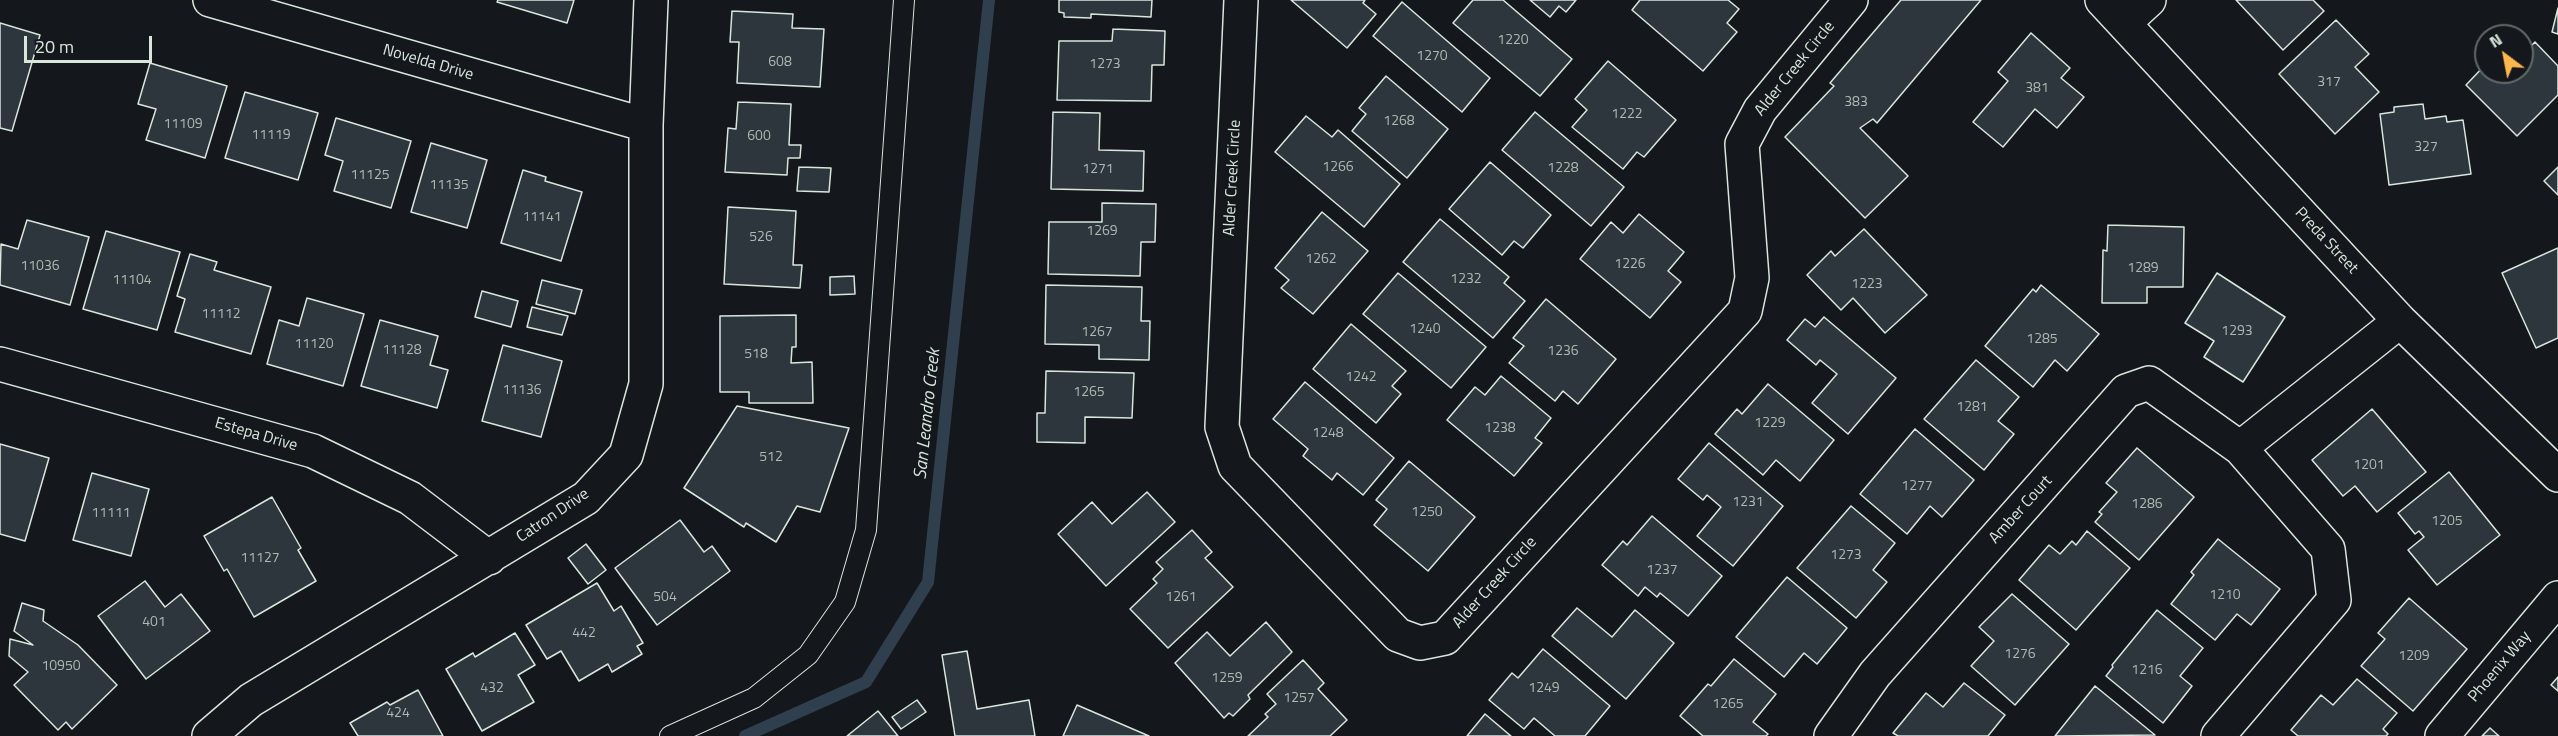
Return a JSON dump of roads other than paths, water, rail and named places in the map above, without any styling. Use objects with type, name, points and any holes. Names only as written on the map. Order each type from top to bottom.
[{"type":"street","name":"Novelda Drive","points":[[210,0],[646,125]]},
{"type":"street","name":"Catron Drive","points":[[209,736],[251,700],[586,498],[626,455],[646,384],[646,125],[651,0]]},
{"type":"street","name":"Alder Creek Circle","points":[[1241,0],[1222,427],[1235,466],[1398,635],[1420,643],[1445,638],[1745,311],[1752,278],[1742,144],[1760,110],[1851,0]]},
{"type":"street","name":"Preda Street","points":[[2102,0],[2400,321],[2558,475]]},
{"type":"street","points":[[2124,23],[2149,0]]},
{"type":"street","points":[[2240,448],[2400,321]]},
{"type":"street","name":"Estepa Drive","points":[[0,364],[313,451],[410,498],[489,558]]},
{"type":"street","name":"Amber Court","points":[[1831,736],[1875,674],[2126,392],[2149,383],[2240,448],[2328,549],[2334,600],[2218,736]]},
{"type":"street","name":"Phoenix Way","points":[[2442,736],[2558,598]]},
{"type":"lane","points":[[670,736],[754,698],[808,655],[845,602],[866,530],[904,0]]},
{"type":"waterway","name":"San Leandro Creek","points":[[745,736],[866,682],[928,582],[989,0]]}]
